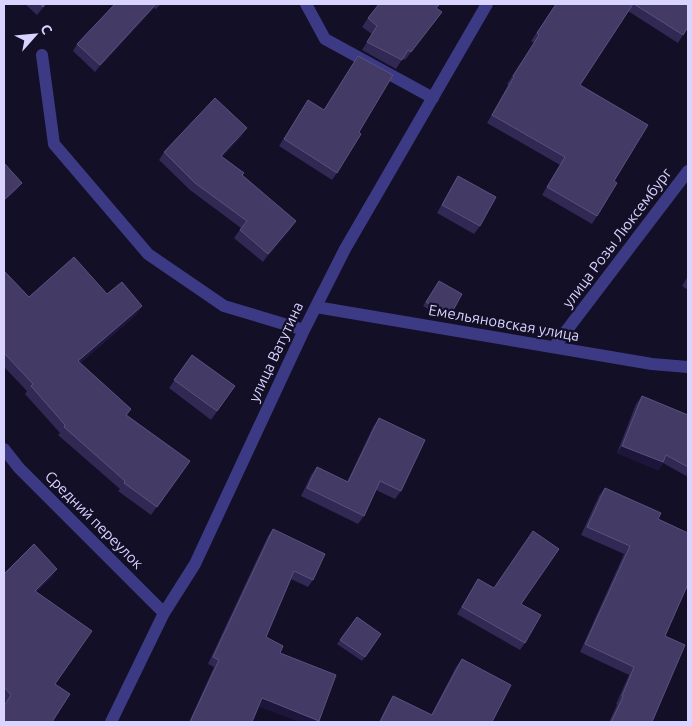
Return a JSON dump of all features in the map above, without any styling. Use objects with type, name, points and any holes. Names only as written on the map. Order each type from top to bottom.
[{"type":"street","points":[[306,4],[325,39],[433,98]]},
{"type":"street","name":"улица Ватутина","points":[[111,722],[164,613],[195,564],[304,330],[345,249],[487,4]]},
{"type":"street","points":[[42,55],[54,144],[148,254],[224,306],[304,330]]},
{"type":"street","name":"улица Розы Люксембург","points":[[554,348],[688,172]]},
{"type":"street","name":"Емельяновская улица","points":[[316,307],[652,364],[688,367]]},
{"type":"street","name":"Средний переулок","points":[[4,449],[19,468],[164,613]]},
{"type":"building","points":[[115,4],[156,4],[100,65],[77,44]]},
{"type":"building","points":[[379,4],[440,4],[436,8],[442,12],[411,52],[408,50],[402,60],[367,42],[377,26],[368,18]]},
{"type":"building","points":[[556,4],[633,4],[580,85],[648,125],[614,181],[617,183],[597,216],[547,187],[565,157],[492,115],[513,76],[539,35],[537,33]]},
{"type":"building","points":[[634,4],[688,4],[688,27],[683,35]]},
{"type":"building","points":[[358,56],[393,75],[337,173],[284,139],[308,100],[324,110]]},
{"type":"building","points":[[215,98],[247,128],[221,156],[244,173],[242,175],[296,221],[268,254],[240,230],[247,221],[195,183],[164,152]]},
{"type":"building","points":[[4,163],[22,183],[4,200]]},
{"type":"building","points":[[458,176],[496,197],[480,226],[442,205]]},
{"type":"building","points":[[74,257],[107,294],[122,282],[142,306],[78,361],[131,409],[126,415],[190,461],[157,507],[124,483],[125,481],[64,427],[65,425],[31,386],[33,384],[4,353],[4,271],[29,297]]},
{"type":"building","points":[[439,281],[462,294],[450,316],[426,302]]},
{"type":"building","points":[[192,355],[235,386],[217,411],[174,380]]},
{"type":"building","points":[[642,396],[688,415],[688,467],[666,455],[663,462],[622,446]]},
{"type":"building","points":[[379,418],[425,440],[401,491],[380,481],[364,516],[307,488],[317,467],[348,482]]},
{"type":"building","points":[[605,488],[661,513],[658,519],[688,533],[688,584],[665,636],[685,645],[652,722],[611,722],[634,667],[585,644],[630,546],[587,527]]},
{"type":"building","points":[[273,529],[325,554],[313,580],[294,571],[266,637],[283,646],[280,653],[336,675],[319,721],[262,698],[252,722],[190,722],[219,660],[213,657]]},
{"type":"building","points":[[533,531],[559,549],[521,604],[541,615],[525,643],[462,607],[478,579],[494,588]]},
{"type":"building","points":[[34,544],[57,569],[35,591],[92,631],[55,684],[70,694],[52,722],[4,722],[4,706],[11,695],[4,687],[4,574]]},
{"type":"building","points":[[357,617],[381,634],[365,657],[340,640]]},
{"type":"building","points":[[462,659],[511,685],[492,722],[380,722],[393,696],[432,715]]}]
